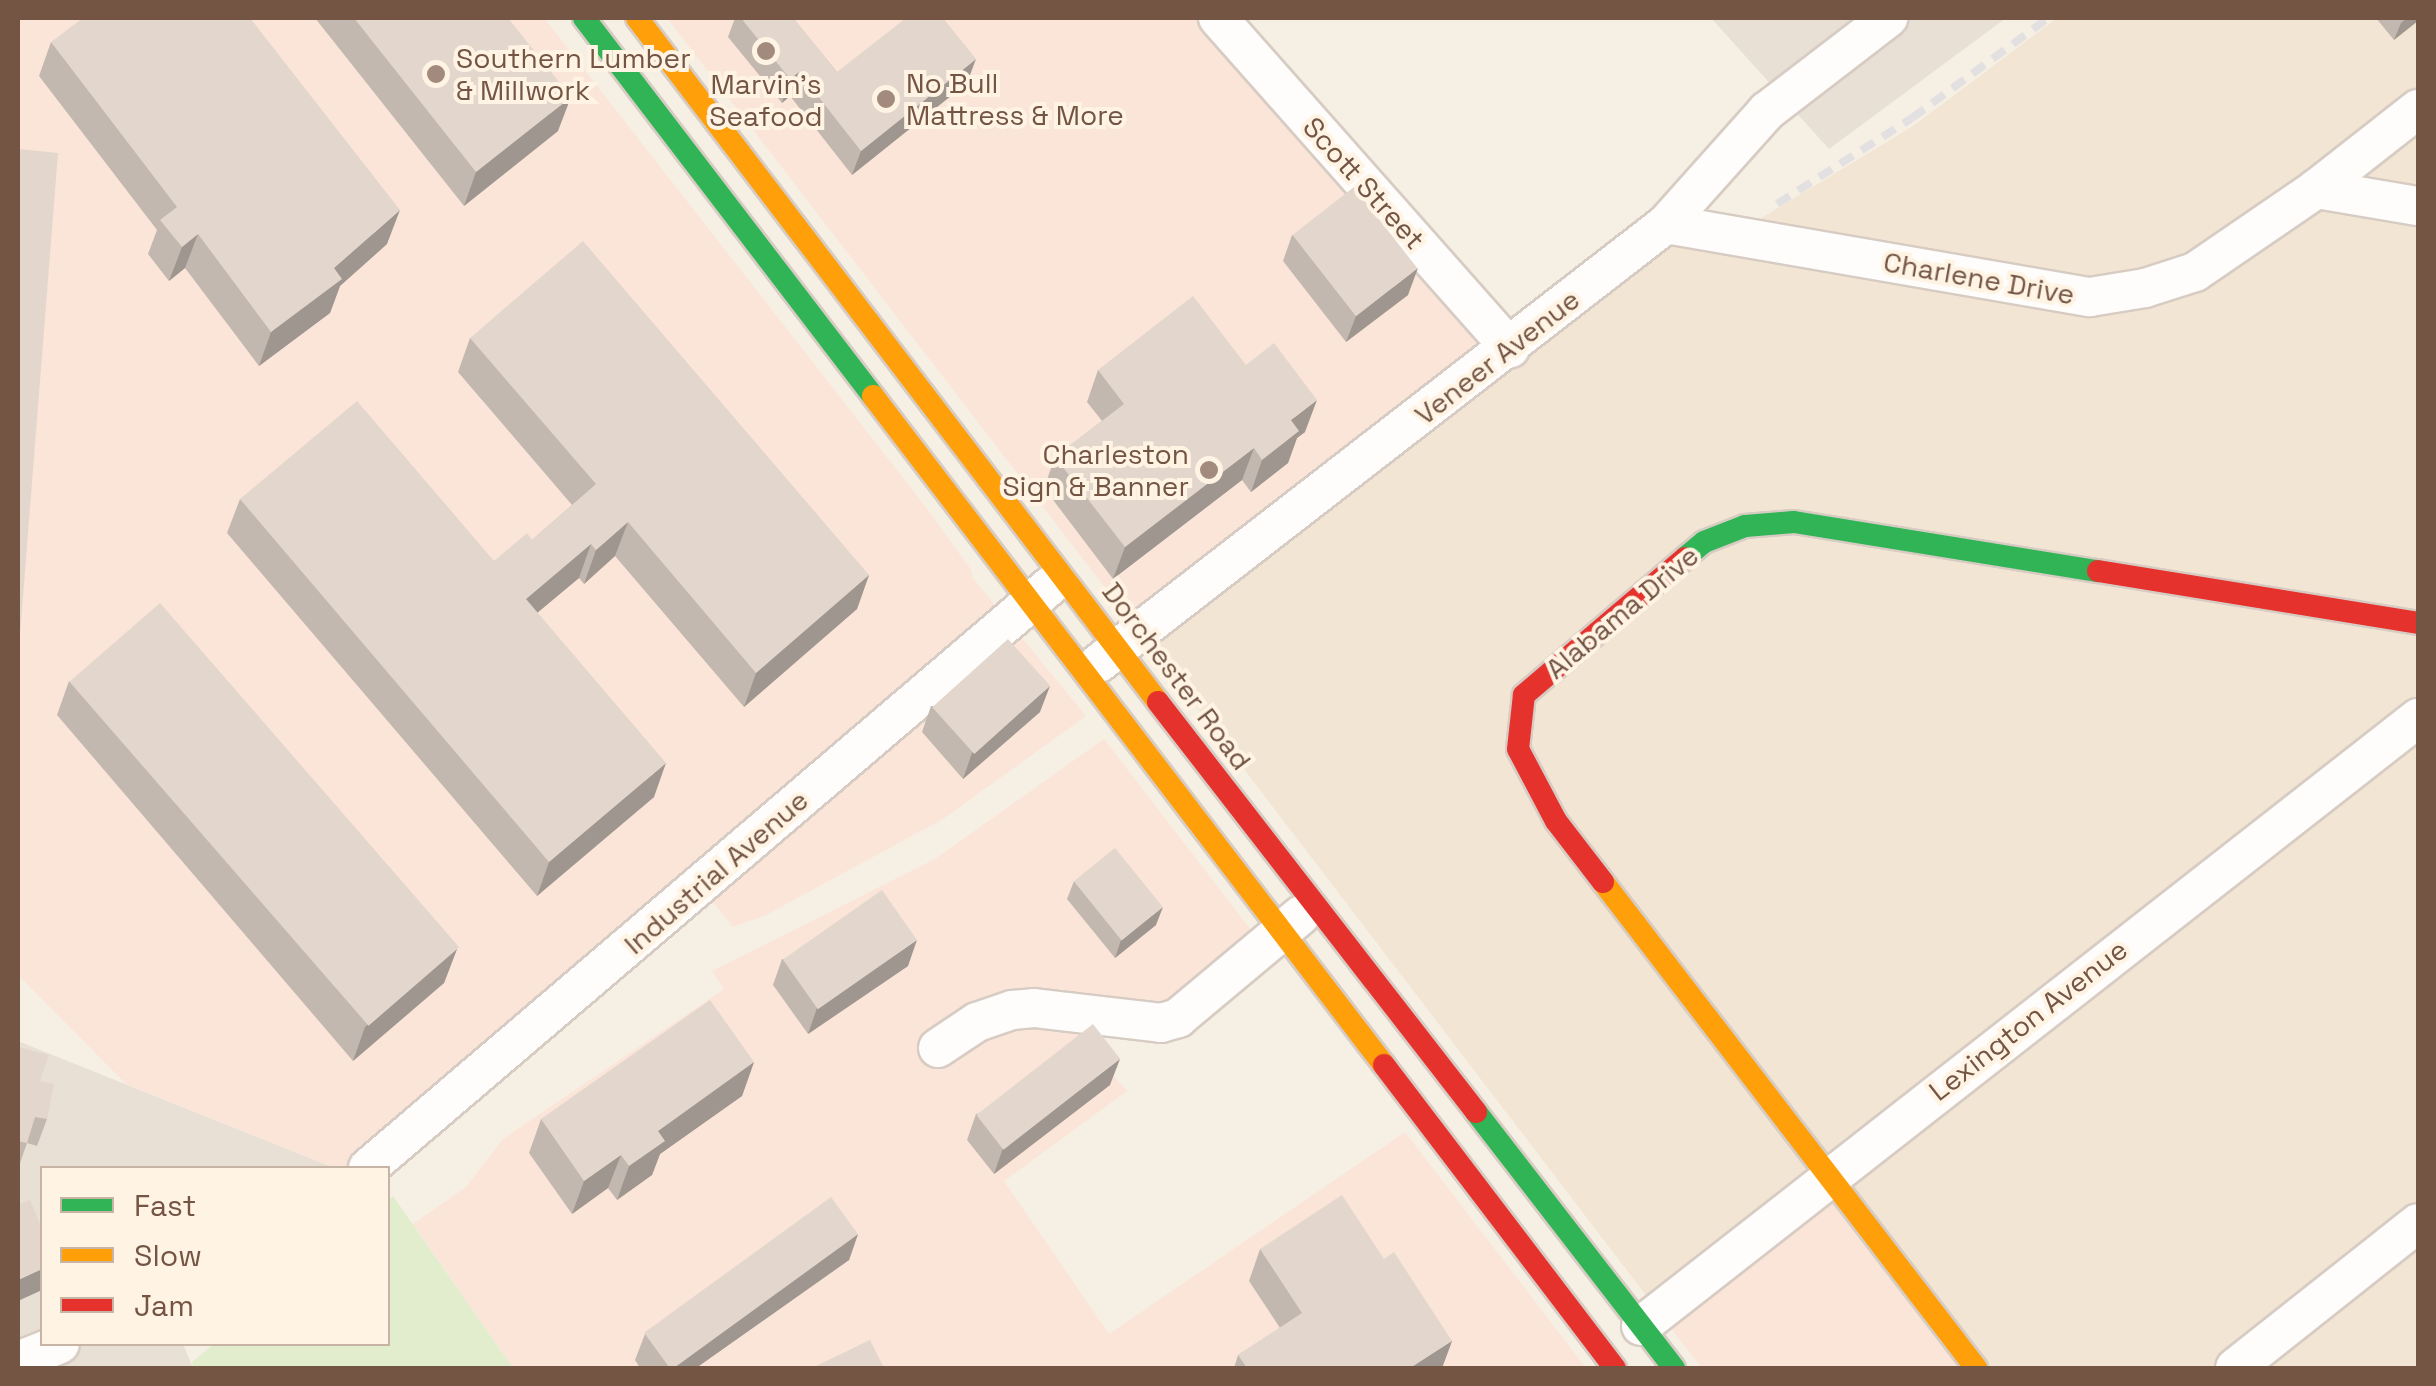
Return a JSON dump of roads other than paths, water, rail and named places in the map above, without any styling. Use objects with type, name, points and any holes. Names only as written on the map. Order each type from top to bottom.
[{"type":"main road","points":[[584,18],[1616,1368]]},
{"type":"main road","name":"Dorchester Road","points":[[637,18],[1118,650],[1674,1368]]},
{"type":"main road","name":"Alabama Drive","points":[[1976,1368],[1556,821],[1518,750],[1524,695],[1704,542],[1761,524],[1794,522],[2418,623]]},
{"type":"street","name":"Scott Street","points":[[1218,18],[1510,348]]},
{"type":"street","name":"Veneer Avenue","points":[[1085,674],[1666,224],[1767,112],[1888,18]]},
{"type":"street","name":"Charlene Drive","points":[[1666,224],[2090,297],[2145,288],[2195,272],[2316,189],[2418,108]]},
{"type":"street","points":[[2316,189],[2418,206]]},
{"type":"street","name":"Industrial Avenue","points":[[370,1166],[1064,576]]},
{"type":"street","name":"Lexington Avenue","points":[[1641,1326],[1828,1175],[2418,718]]},
{"type":"street","points":[[938,1048],[977,1022],[1012,1010],[1034,1008],[1161,1023],[1178,1018],[1314,904]]},
{"type":"street","points":[[2235,1368],[2418,1223]]},
{"type":"street","points":[[18,1361],[55,1346]]},
{"type":"railway","points":[[1777,204],[1912,118],[2048,18]]},
{"type":"place","name":"Marvin's Seafood","points":[[766,51]]},
{"type":"place","name":"Southern Lumber & Millwork","points":[[436,74]]},
{"type":"place","name":"No Bull Mattress & More","points":[[886,99]]},
{"type":"place","name":"Charleston Sign & Banner","points":[[1209,470]]}]
